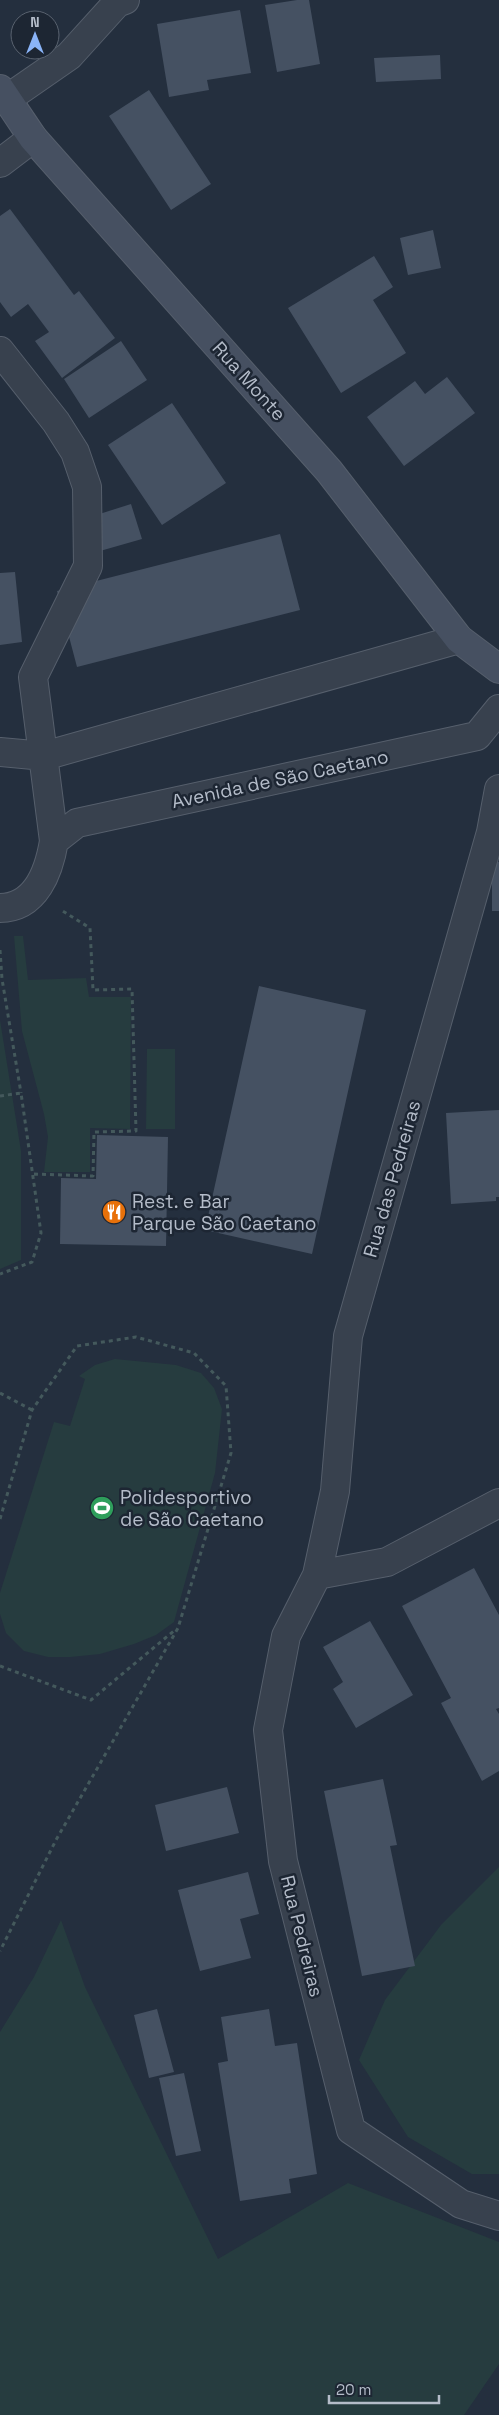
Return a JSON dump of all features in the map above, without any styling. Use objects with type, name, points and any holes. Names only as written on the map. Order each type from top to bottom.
[{"type":"main road","name":"Rua Monte","points":[[3,94],[33,138],[330,471],[459,639],[499,669]]},
{"type":"street","points":[[3,94],[69,56],[116,3],[125,0]]},
{"type":"street","points":[[0,163],[33,138]]},
{"type":"street","points":[[0,351],[56,422],[75,452],[87,487],[88,566],[33,677],[54,841],[50,865],[34,893],[12,908],[0,908]]},
{"type":"street","points":[[0,752],[44,756],[459,639]]},
{"type":"street","name":"Avenida de São Caetano","points":[[54,841],[77,823],[477,736],[499,709]]},
{"type":"street","name":"Rua das Pedreiras","points":[[317,1575],[335,1491],[348,1336],[491,832],[499,789]]},
{"type":"street","points":[[317,1575],[388,1562],[499,1503]]},
{"type":"street","name":"Rua Pedreiras","points":[[317,1575],[286,1636],[268,1730],[283,1861],[351,2130],[461,2204],[499,2216]]},
{"type":"path","points":[[34,1174],[93,1176],[94,1132],[136,1131],[132,989],[93,990],[90,928]]},
{"type":"path","points":[[0,950],[2,979],[34,1174],[41,1233],[32,1262],[0,1274]]},
{"type":"path","points":[[0,1096],[21,1093]]},
{"type":"path","points":[[0,1519],[32,1410],[77,1346],[136,1337],[194,1353],[226,1386],[231,1453],[178,1628],[113,1737],[56,1840],[0,1951]]},
{"type":"path","points":[[0,1393],[32,1410]]},
{"type":"path","points":[[0,1666],[91,1700],[178,1628]]},
{"type":"green space","points":[[14,936],[23,936],[28,980],[86,978],[89,997],[131,997],[130,1129],[90,1128],[90,1172],[44,1172],[48,1137],[44,1114],[22,1031]]},
{"type":"green space","points":[[0,1020],[21,1151],[21,1260],[0,1269]]},
{"type":"green space","points":[[147,1049],[175,1049],[175,1129],[146,1129]]},
{"type":"green space","points":[[115,1359],[176,1365],[201,1373],[214,1388],[222,1409],[215,1473],[174,1622],[156,1635],[100,1654],[48,1657],[24,1651],[6,1633],[0,1614],[0,1593],[54,1422],[70,1426],[85,1379],[79,1376],[95,1365]]},
{"type":"green space","points":[[499,1867],[499,2174],[472,2174],[408,2137],[359,2060],[385,2000],[441,1925]]},
{"type":"green space","points":[[61,1920],[85,1987],[218,2259],[348,2183],[499,2242],[499,2364],[464,2415],[0,2415],[0,2032],[34,1977]]},
{"type":"building","points":[[309,0],[320,64],[277,72],[265,5]]},
{"type":"building","points":[[240,10],[251,73],[207,80],[209,90],[169,97],[157,24]]},
{"type":"building","points":[[440,55],[441,79],[376,82],[374,58]]},
{"type":"building","points":[[149,90],[211,184],[171,210],[109,116]]},
{"type":"building","points":[[10,209],[74,295],[79,291],[115,338],[62,378],[35,341],[49,332],[28,304],[11,317],[0,302],[0,216]]},
{"type":"building","points":[[433,230],[441,268],[408,275],[400,238]]},
{"type":"building","points":[[374,256],[393,287],[373,300],[406,353],[341,393],[288,308]]},
{"type":"building","points":[[121,341],[147,380],[89,418],[64,379]]},
{"type":"building","points":[[447,377],[475,413],[404,466],[367,417],[415,381],[425,394]]},
{"type":"building","points":[[172,403],[226,483],[162,525],[108,445]]},
{"type":"building","points":[[131,504],[142,539],[100,551],[90,517]]},
{"type":"building","points":[[280,534],[300,610],[77,667],[57,591]]},
{"type":"building","points":[[15,572],[22,642],[0,645],[0,573]]},
{"type":"building","points":[[492,862],[499,862],[499,911],[492,911]]},
{"type":"building","points":[[259,986],[366,1010],[312,1254],[205,1230]]},
{"type":"building","points":[[499,1110],[499,1197],[496,1197],[496,1201],[451,1204],[446,1113]]},
{"type":"building","name":"Rest. e Bar Parque São Caetano","points":[[97,1135],[168,1137],[166,1246],[60,1244],[61,1178],[96,1179]]},
{"type":"building","points":[[474,1568],[499,1615],[499,1708],[496,1709],[499,1714],[499,1771],[482,1781],[441,1703],[451,1698],[402,1606]]},
{"type":"building","points":[[370,1621],[413,1695],[356,1728],[333,1689],[343,1682],[323,1647]]},
{"type":"building","points":[[383,1779],[397,1845],[390,1846],[415,1966],[362,1976],[324,1791]]},
{"type":"building","points":[[227,1787],[239,1833],[166,1851],[155,1805]]},
{"type":"building","points":[[248,1872],[259,1914],[240,1919],[251,1958],[200,1971],[178,1890]]},
{"type":"building","points":[[157,2009],[174,2072],[149,2078],[134,2015]]},
{"type":"building","points":[[269,2009],[275,2046],[297,2043],[317,2174],[289,2179],[291,2193],[240,2201],[218,2063],[228,2061],[221,2017]]},
{"type":"building","points":[[184,2073],[201,2151],[176,2156],[159,2078]]},
{"type":"place","name":"Rest. e Bar Parque São Caetano","points":[[114,1212]]},
{"type":"place","name":"Polidesportivo de São Caetano","points":[[102,1508]]}]
